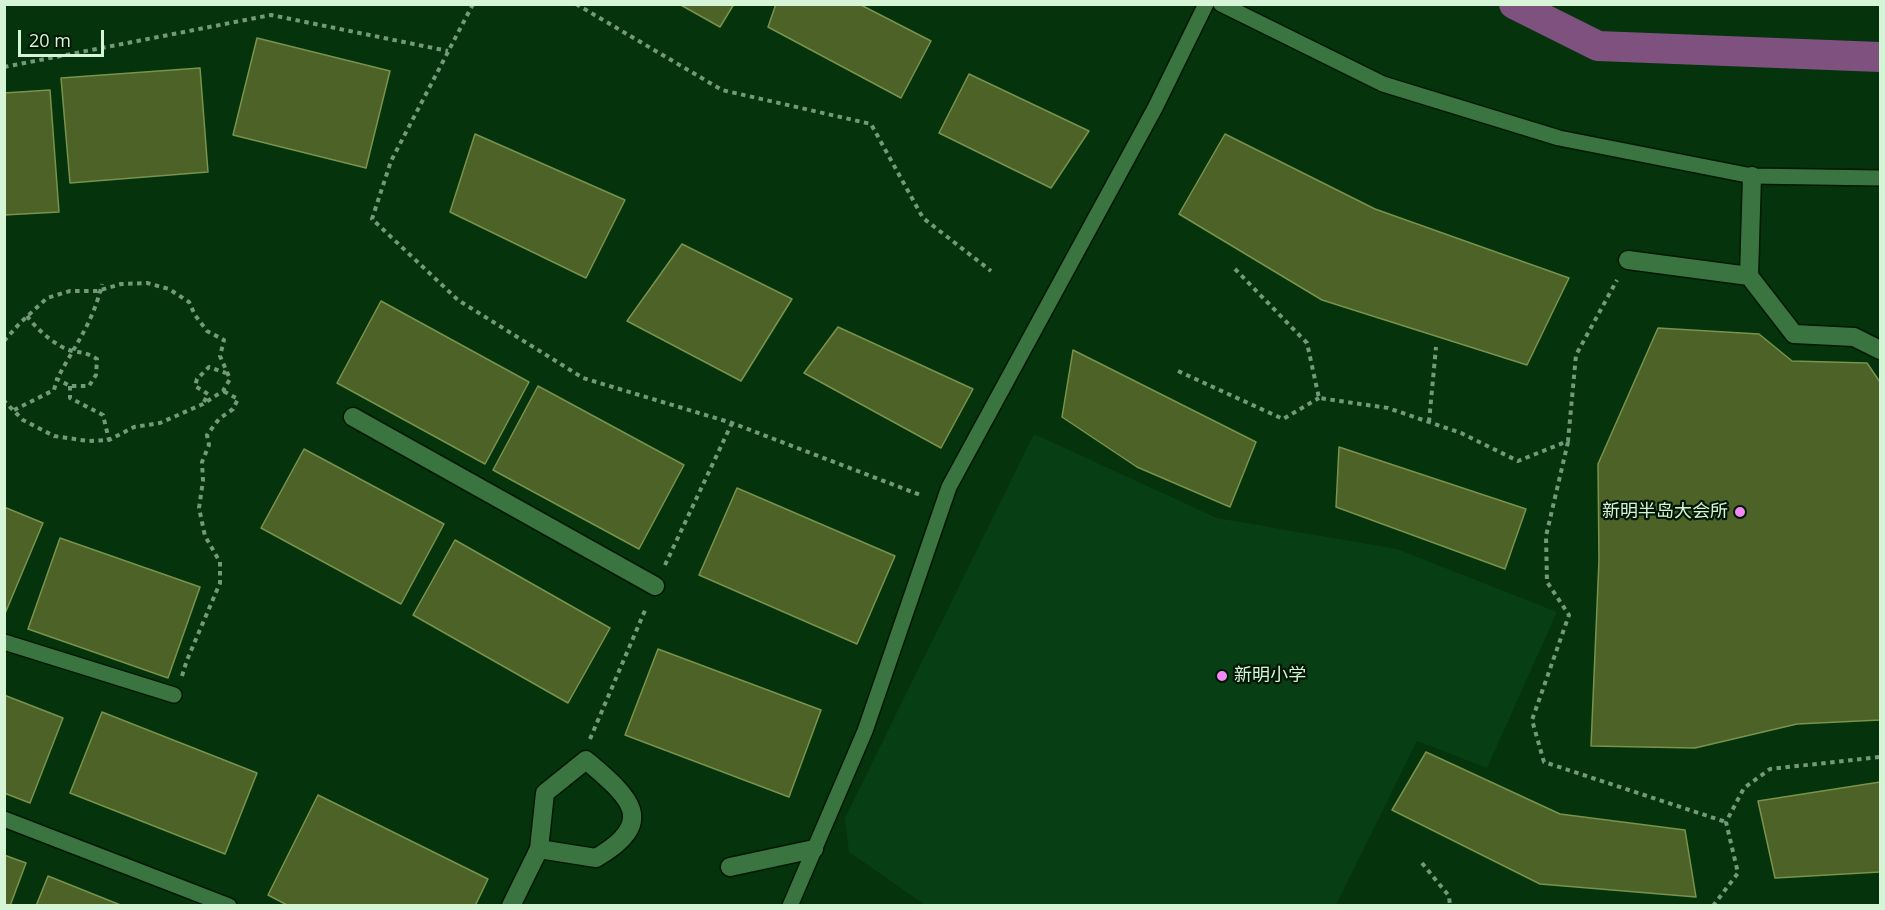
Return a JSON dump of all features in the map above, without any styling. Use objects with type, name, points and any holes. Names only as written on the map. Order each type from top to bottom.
[{"type":"street","points":[[1752,176],[1749,276],[1794,334],[1854,337],[1881,350]]},
{"type":"street","points":[[1629,260],[1749,276]]},
{"type":"street","points":[[353,417],[655,586]]},
{"type":"street","points":[[511,906],[539,849],[545,793],[586,760],[627,798],[633,811],[633,820],[614,848],[596,858],[539,849]]},
{"type":"street","points":[[730,867],[814,849]]},
{"type":"lane","points":[[790,906],[865,731],[949,487],[1155,108],[1206,4]]},
{"type":"lane","points":[[1221,4],[1383,84],[1560,138],[1752,176],[1881,178]]},
{"type":"lane","points":[[4,642],[174,695]]},
{"type":"lane","points":[[4,819],[229,906]]},
{"type":"path","points":[[473,4],[391,160],[372,219],[458,300],[583,378],[732,423],[943,504]]},
{"type":"path","points":[[576,4],[722,90],[871,124],[923,218],[992,271]]},
{"type":"path","points":[[4,67],[271,15],[448,51]]},
{"type":"path","points":[[1629,260],[1576,355],[1568,441],[1546,536],[1547,582],[1569,615],[1532,720],[1544,762],[1726,822]]},
{"type":"path","points":[[1235,269],[1306,343],[1319,398]]},
{"type":"path","points":[[4,340],[47,298],[70,291],[147,283],[169,289],[189,302],[207,331],[224,340],[219,356],[230,379],[223,391],[203,404],[160,423],[134,427],[110,440],[88,441],[54,436],[23,420],[4,400]]},
{"type":"path","points":[[13,411],[54,390],[72,351],[85,333],[94,314],[102,287]]},
{"type":"path","points":[[27,316],[40,332],[64,348],[87,352],[97,359],[96,375],[89,386],[70,386],[57,380]]},
{"type":"path","points":[[1429,422],[1436,347]]},
{"type":"path","points":[[203,404],[208,394],[195,386],[197,379],[209,366],[227,373]]},
{"type":"path","points":[[1178,371],[1284,419],[1319,398],[1388,408],[1461,433],[1518,461],[1568,441]]},
{"type":"path","points":[[70,386],[70,398],[103,415],[110,440]]},
{"type":"path","points":[[174,695],[220,582],[220,562],[205,536],[199,508],[203,481],[202,462],[208,445],[207,435],[219,419],[234,409],[238,399],[223,391]]},
{"type":"path","points":[[1713,906],[1738,873],[1726,822],[1744,788],[1770,769],[1881,757]]},
{"type":"path","points":[[1422,863],[1449,896],[1450,906]]},
{"type":"shaded area","name":"新明小学","points":[[1034,434],[1217,518],[1397,549],[1557,612],[1487,768],[1417,741],[1336,905],[925,905],[849,852],[845,818]]},
{"type":"building","points":[[679,4],[734,4],[720,27]]},
{"type":"building","points":[[776,4],[859,4],[931,41],[901,98],[768,27]]},
{"type":"building","points":[[257,38],[390,71],[366,168],[233,135]]},
{"type":"building","points":[[200,68],[208,172],[70,183],[61,78]]},
{"type":"building","points":[[969,74],[1089,131],[1051,188],[939,133]]},
{"type":"building","points":[[50,90],[59,212],[4,215],[4,93]]},
{"type":"building","points":[[475,134],[625,200],[586,278],[450,212]]},
{"type":"building","points":[[1225,134],[1375,209],[1569,278],[1527,365],[1322,300],[1179,214]]},
{"type":"building","points":[[682,244],[792,299],[741,381],[627,321]]},
{"type":"building","points":[[381,301],[529,382],[485,464],[337,383]]},
{"type":"building","points":[[838,327],[973,389],[941,448],[804,373]]},
{"type":"building","name":"新明半岛大会所","points":[[1658,328],[1759,334],[1792,361],[1867,363],[1880,382],[1880,720],[1797,724],[1695,748],[1591,746],[1599,560],[1598,464]]},
{"type":"building","points":[[1073,350],[1256,442],[1230,507],[1137,467],[1062,417]]},
{"type":"building","points":[[538,386],[684,465],[639,549],[493,470]]},
{"type":"building","points":[[1339,447],[1526,509],[1505,569],[1336,507]]},
{"type":"building","points":[[304,449],[444,524],[401,604],[261,528]]},
{"type":"building","points":[[737,488],[895,556],[857,644],[699,575]]},
{"type":"building","points":[[4,507],[43,523],[4,616]]},
{"type":"building","points":[[60,538],[200,587],[168,678],[28,629]]},
{"type":"building","points":[[455,540],[610,628],[568,703],[413,615]]},
{"type":"building","points":[[658,649],[821,710],[789,797],[625,735]]},
{"type":"building","points":[[4,695],[63,718],[30,803],[4,793]]},
{"type":"building","points":[[102,712],[257,773],[225,854],[70,793]]},
{"type":"building","points":[[1426,752],[1560,814],[1685,830],[1696,897],[1540,884],[1392,810]]},
{"type":"building","points":[[1880,782],[1880,872],[1775,878],[1758,801]]},
{"type":"building","points":[[318,795],[488,879],[475,906],[289,906],[268,895]]},
{"type":"building","points":[[4,855],[26,863],[10,906],[4,906]]},
{"type":"building","points":[[48,876],[123,906],[36,906]]},
{"type":"waterway","points":[[1514,4],[1598,46],[1880,57]]},
{"type":"place","name":"新明半岛大会所","points":[[1740,512]]},
{"type":"place","name":"新明小学","points":[[1222,676]]}]
